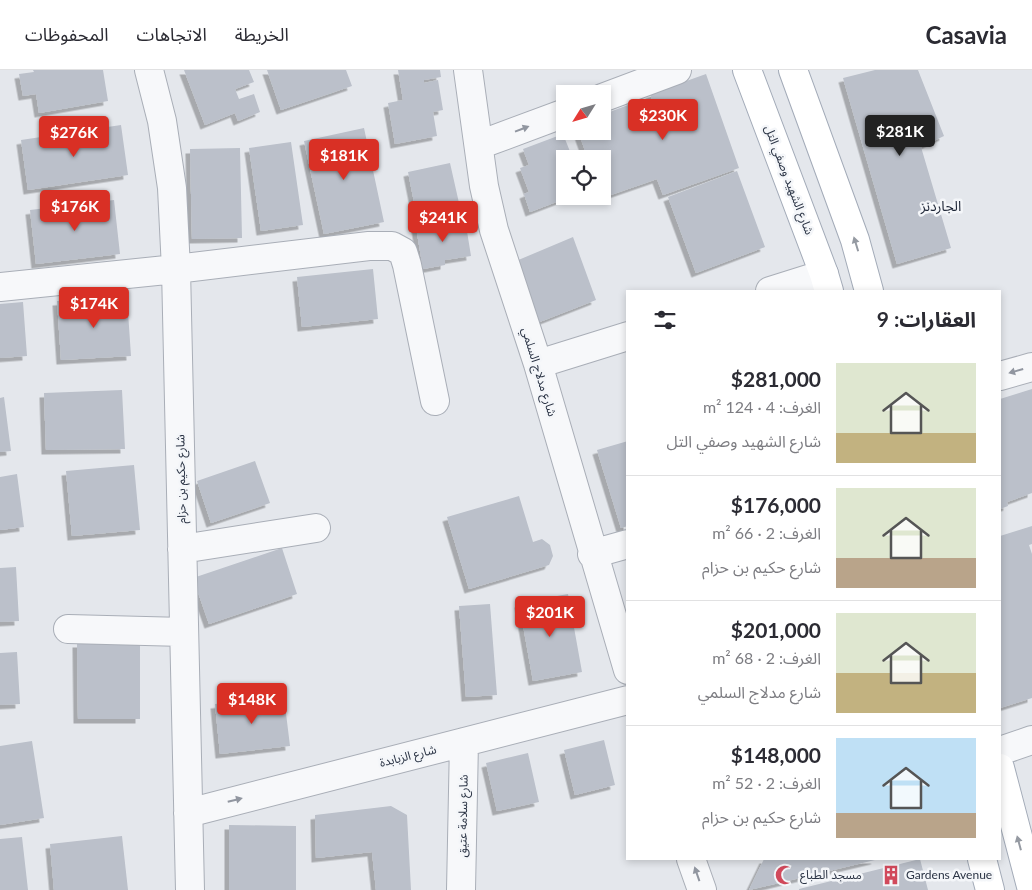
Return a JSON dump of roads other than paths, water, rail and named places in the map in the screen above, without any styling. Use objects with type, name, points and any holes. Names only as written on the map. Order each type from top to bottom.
[{"type":"main road","name":"شارع الشهيد وصفي التل","points":[[747,70],[827,283]]},
{"type":"main road","points":[[798,71],[855,240],[870,290]]},
{"type":"main road","points":[[1001,772],[1032,890]]},
{"type":"main road","points":[[982,860],[990,890]]},
{"type":"street","name":"شارع حكيم بن حزام","points":[[149,70],[162,121],[172,188],[176,269],[190,890]]},
{"type":"street","name":"شارع مدلاج السلمي","points":[[468,70],[484,186],[494,230],[538,364],[592,554],[626,664]]},
{"type":"street","points":[[611,95],[677,70]]},
{"type":"street","points":[[479,146],[556,116]]},
{"type":"street","points":[[0,287],[176,269],[369,246],[392,246],[403,252],[407,265],[435,401]]},
{"type":"street","points":[[777,290],[827,283]]},
{"type":"street","points":[[538,364],[626,337]]},
{"type":"street","points":[[1001,376],[1032,367]]},
{"type":"street","points":[[182,549],[316,528]]},
{"type":"street","points":[[592,554],[626,545]]},
{"type":"street","points":[[68,629],[184,632]]},
{"type":"street","name":"شارع الزبابدة","points":[[188,813],[626,701]]},
{"type":"street","points":[[1001,751],[1032,740]]},
{"type":"street","name":"شارع سلامة عتيق","points":[[461,890],[464,742]]},
{"type":"street","points":[[692,860],[702,890]]},
{"type":"place","name":"مسجد الطباع","points":[[785,875]]},
{"type":"place","name":"Gardens Avenue","points":[[891,875]]},
{"type":"district","name":"الجاردنز","points":[[941,206]]}]
